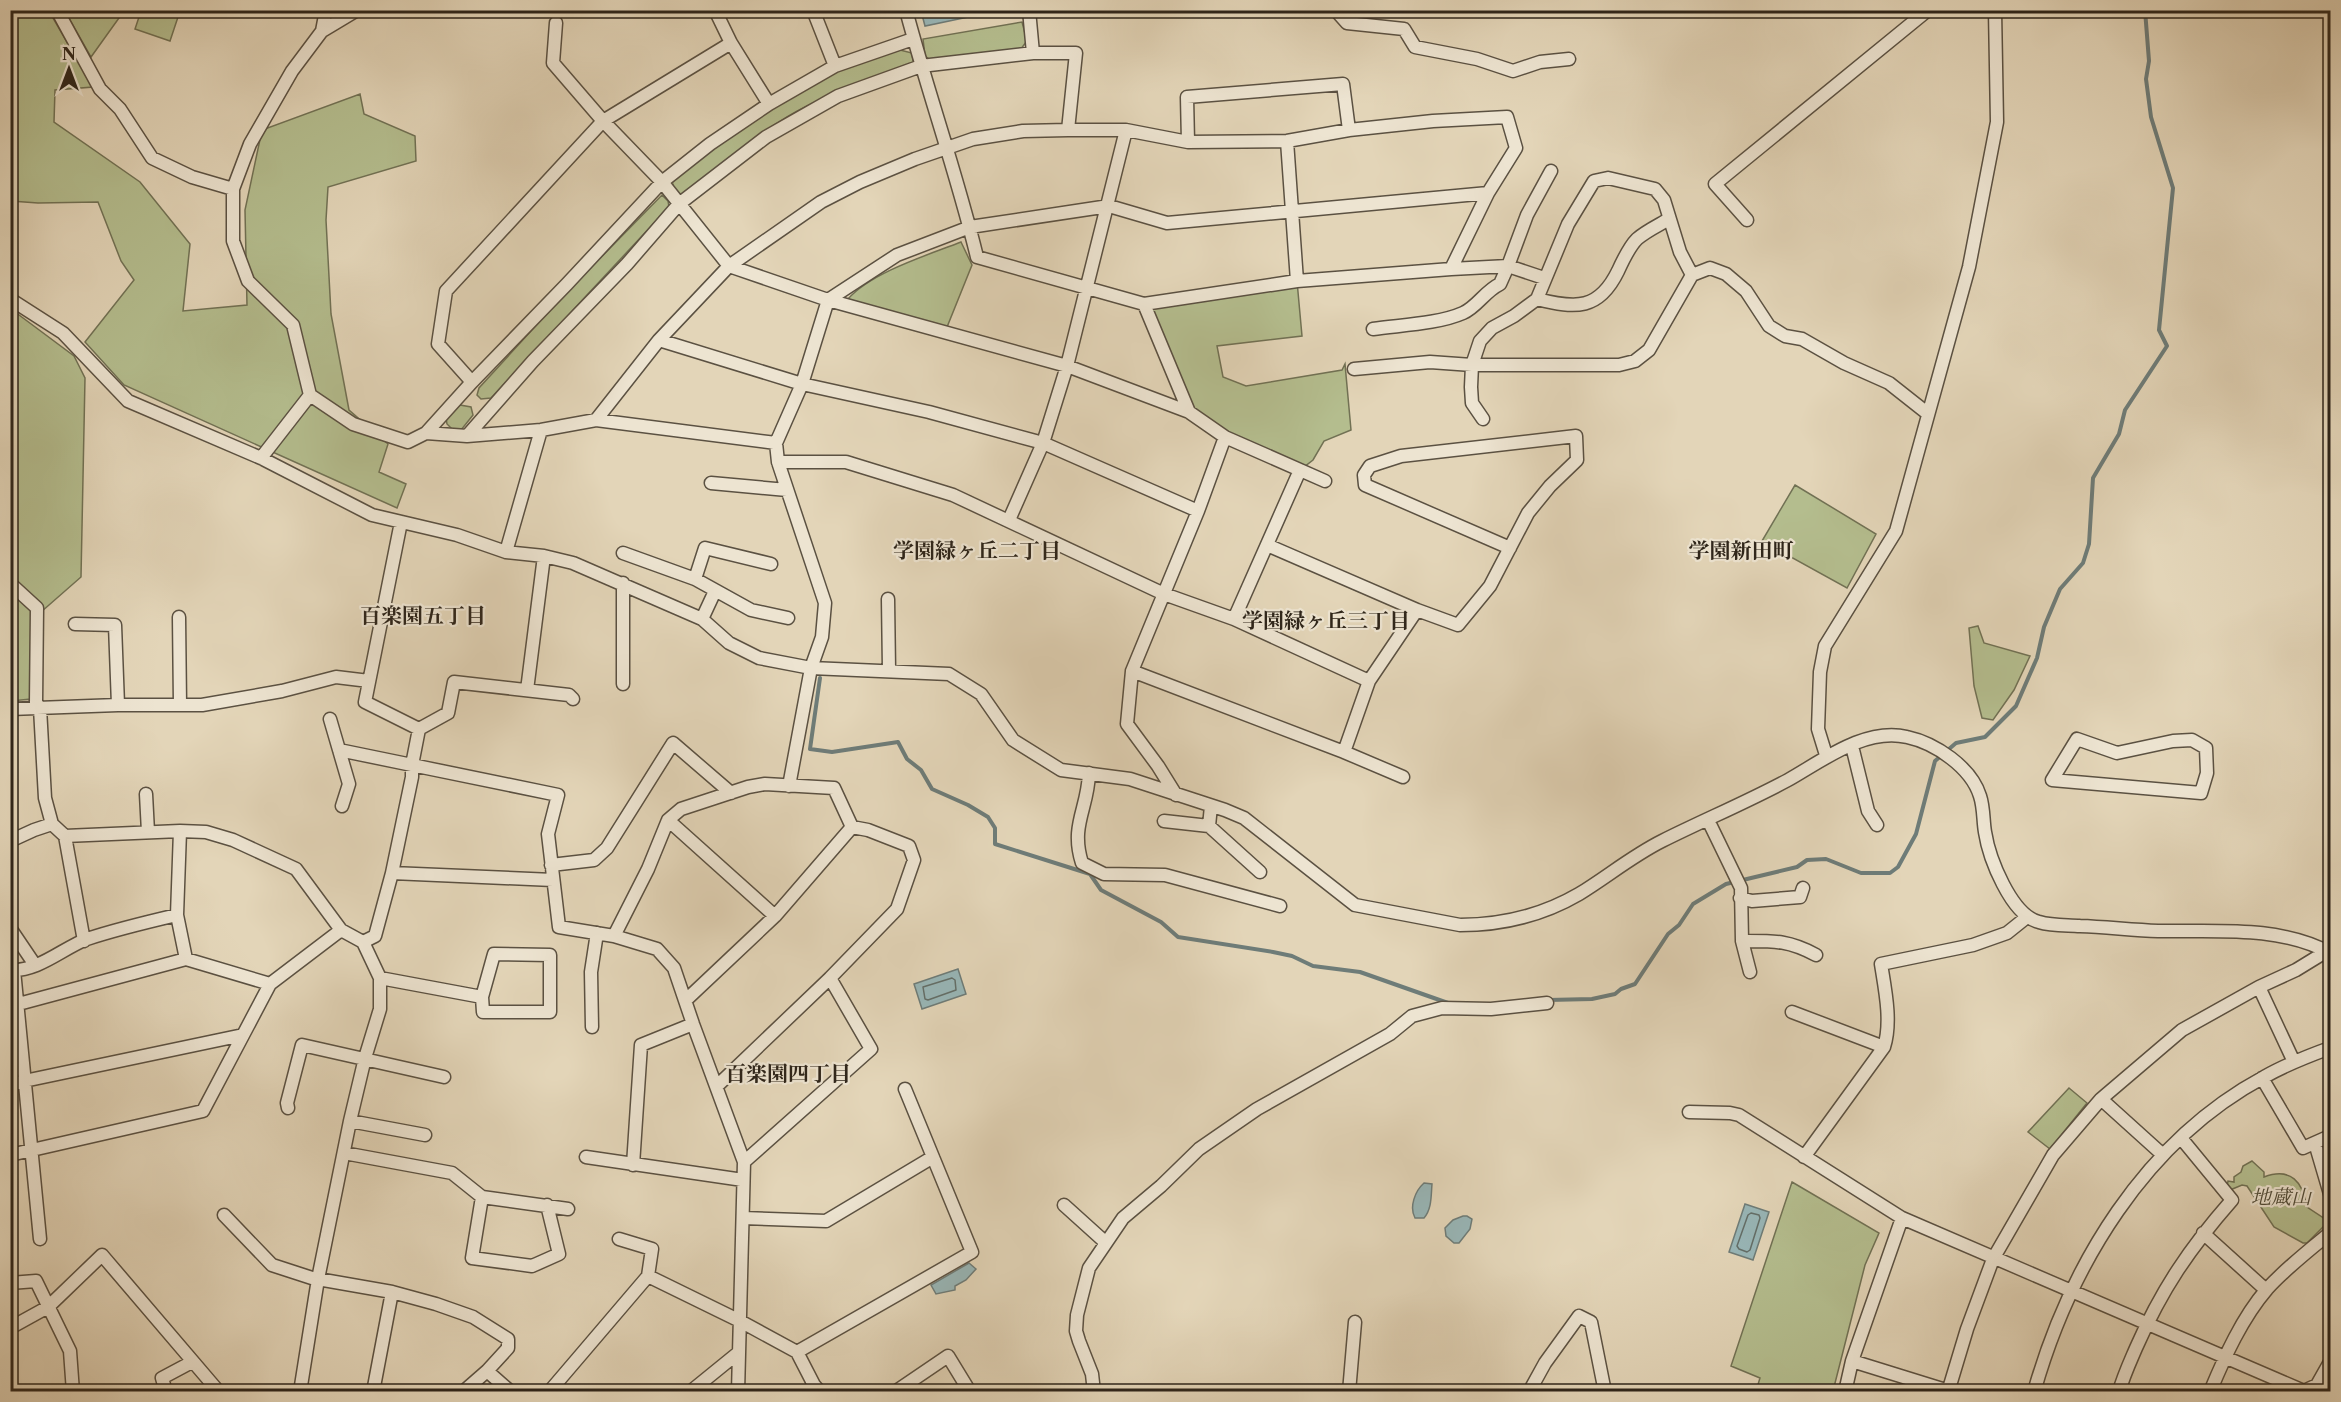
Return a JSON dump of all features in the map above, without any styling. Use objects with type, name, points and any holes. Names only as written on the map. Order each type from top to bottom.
[{"type":"street","points":[[57,10],[100,89],[120,109],[152,158],[192,177],[233,189]]},
{"type":"street","points":[[322,31],[326,10]]},
{"type":"street","points":[[357,10],[322,31],[292,71],[250,144],[233,189],[233,242],[248,281],[293,325],[310,395],[353,424],[408,442],[426,433],[662,182],[710,144],[769,104],[835,66],[913,39]]},
{"type":"street","points":[[715,10],[731,43],[769,104]]},
{"type":"street","points":[[813,10],[835,66]]},
{"type":"street","points":[[906,10],[977,257],[1144,304],[1297,281],[1451,269],[1508,266],[1544,278]]},
{"type":"street","points":[[1029,10],[1032,53]]},
{"type":"street","points":[[1340,10],[1339,14],[1347,23],[1404,29],[1414,47],[1478,58],[1513,71],[1540,62],[1569,58]]},
{"type":"street","points":[[1748,220],[1715,184],[1928,10]]},
{"type":"street","points":[[1826,755],[1818,729],[1820,672],[1825,646],[1896,531],[1969,267],[1997,122],[1995,10]]},
{"type":"street","points":[[556,23],[553,63],[603,121],[662,182],[729,266],[828,300],[1067,366],[1189,412],[1225,437],[1325,481]]},
{"type":"street","points":[[472,382],[438,344],[446,291],[603,121],[731,43]]},
{"type":"street","points":[[466,436],[533,361],[627,264],[679,204],[766,137],[838,96],[921,66],[1032,53],[1076,53],[1068,130]]},
{"type":"street","points":[[1188,142],[1187,97],[1342,84],[1349,130]]},
{"type":"street","points":[[596,420],[659,340],[729,266],[821,202],[860,182],[915,159],[973,140],[993,136],[1023,132],[1126,130],[1188,142],[1287,141],[1349,130],[1433,121],[1507,117],[1516,148],[1488,193],[1451,269]]},
{"type":"street","points":[[1009,520],[1043,443],[1067,366],[1109,206],[1126,130]]},
{"type":"street","points":[[1287,141],[1297,281]]},
{"type":"street","points":[[1373,329],[1439,320],[1464,313],[1492,288],[1500,284],[1527,215],[1551,171]]},
{"type":"street","points":[[1483,419],[1472,403],[1472,365],[1480,341],[1492,328],[1514,316],[1537,299],[1568,224],[1593,181],[1608,178],[1655,189],[1664,200],[1680,252],[1692,275]]},
{"type":"street","points":[[789,786],[811,668],[822,637],[825,603],[778,462],[776,442],[802,384],[828,300],[897,255],[970,227],[1109,206],[1167,223],[1488,193]]},
{"type":"street","points":[[1537,299],[1554,303],[1587,303],[1599,300],[1608,290],[1638,238],[1669,219]]},
{"type":"street","points":[[1354,369],[1430,362],[1472,365],[1619,365],[1635,361],[1649,350],[1692,275],[1710,268],[1726,274],[1746,291],[1769,327],[1785,336],[1802,339],[1845,363],[1889,383],[1927,413]]},
{"type":"street","points":[[10,299],[63,333],[128,401],[261,458],[372,515],[457,535],[506,552],[544,556],[573,563],[702,619],[729,643],[759,657],[811,668],[949,674],[981,694],[1013,740],[1061,770],[1130,779],[1244,818],[1355,905],[1460,925],[1524,918],[1579,894],[1624,862],[1791,778],[1826,755],[1867,740],[1896,735],[1940,748],[1972,781],[1980,796],[1985,832],[1995,868],[2018,908],[2036,922],[2142,931],[2268,934],[2300,939],[2329,952]]},
{"type":"street","points":[[1144,304],[1189,412]]},
{"type":"street","points":[[659,340],[802,384],[929,412],[1043,443],[1198,511]]},
{"type":"street","points":[[261,458],[310,395]]},
{"type":"street","points":[[426,433],[466,436],[541,430],[596,420],[776,442]]},
{"type":"street","points":[[506,552],[541,430]]},
{"type":"street","points":[[1267,544],[1417,610],[1458,625],[1490,586],[1510,548],[1528,513],[1550,486],[1577,460],[1576,436],[1401,456],[1370,466],[1364,475],[1365,485],[1510,548]]},
{"type":"street","points":[[1176,795],[1127,724],[1132,671],[1198,511],[1225,437]]},
{"type":"street","points":[[778,462],[846,462],[953,495],[1164,594],[1234,619],[1369,681]]},
{"type":"street","points":[[1234,619],[1300,470]]},
{"type":"street","points":[[711,483],[787,490]]},
{"type":"street","points":[[401,522],[365,702],[418,729]]},
{"type":"street","points":[[695,579],[705,548],[771,564]]},
{"type":"street","points":[[623,553],[695,579],[735,599],[751,610],[788,618]]},
{"type":"street","points":[[527,690],[544,556]]},
{"type":"street","points":[[623,583],[623,684]]},
{"type":"street","points":[[10,586],[14,586],[37,608],[36,703],[40,708],[45,798],[52,824],[65,836],[84,941]]},
{"type":"street","points":[[702,619],[715,591]]},
{"type":"street","points":[[888,598],[889,670]]},
{"type":"street","points":[[1344,752],[1369,681],[1417,610]]},
{"type":"street","points":[[179,617],[180,705]]},
{"type":"street","points":[[75,624],[115,625],[118,705]]},
{"type":"street","points":[[1132,671],[1403,777]]},
{"type":"street","points":[[10,709],[202,705],[271,693],[336,677],[369,681]]},
{"type":"street","points":[[418,729],[448,713],[454,682],[569,695],[573,699]]},
{"type":"street","points":[[330,719],[349,784],[342,806]]},
{"type":"street","points":[[363,942],[375,936],[392,873],[412,777],[418,729]]},
{"type":"street","points":[[2077,739],[2117,753],[2173,741],[2192,740],[2206,748],[2207,773],[2200,793],[2052,780],[2077,739]]},
{"type":"street","points":[[551,865],[594,860],[607,848],[674,743],[731,793]]},
{"type":"street","points":[[1852,746],[1868,811],[1877,825]]},
{"type":"street","points":[[339,750],[558,795],[548,834],[559,927],[614,936],[657,948],[674,968],[744,1162],[738,1392]]},
{"type":"street","points":[[1089,773],[1088,792],[1078,823],[1076,846],[1082,864],[1104,874],[1165,875],[1280,906]]},
{"type":"street","points":[[614,936],[648,869],[668,820],[681,809],[748,787],[765,784],[834,788],[852,827]]},
{"type":"street","points":[[146,794],[148,832]]},
{"type":"street","points":[[1209,826],[1211,806]]},
{"type":"street","points":[[668,820],[775,916]]},
{"type":"street","points":[[1708,820],[1740,893],[1742,941],[1750,972]]},
{"type":"street","points":[[1164,821],[1209,826],[1260,872]]},
{"type":"street","points":[[10,841],[52,824]]},
{"type":"street","points":[[686,1000],[775,916],[852,827]]},
{"type":"street","points":[[717,1086],[830,978],[897,909],[914,860],[909,846],[868,830],[852,827]]},
{"type":"street","points":[[65,836],[180,831],[206,832],[233,840],[296,869],[341,930],[363,942],[380,978],[380,1009],[365,1058],[350,1121],[318,1279],[300,1392]]},
{"type":"street","points":[[180,831],[177,915],[186,960]]},
{"type":"street","points":[[392,873],[553,880]]},
{"type":"street","points":[[1740,893],[1752,901],[1800,897],[1803,888]]},
{"type":"street","points":[[40,1239],[12,970],[35,965],[84,941],[117,929],[177,915]]},
{"type":"street","points":[[1804,1157],[1884,1047],[1886,997],[1881,964],[1973,945],[2007,933],[2027,917]]},
{"type":"street","points":[[10,928],[35,965]]},
{"type":"street","points":[[10,1155],[203,1111],[270,984],[341,930]]},
{"type":"street","points":[[592,1027],[591,972],[597,933]]},
{"type":"street","points":[[1742,941],[1777,941],[1796,945],[1816,955]]},
{"type":"street","points":[[1794,958],[1796,945]]},
{"type":"street","points":[[1852,1361],[1950,1391],[1967,1329],[1993,1259],[2053,1155],[2101,1099],[2181,1030],[2329,952]]},
{"type":"street","points":[[494,954],[550,955],[550,1012],[483,1012],[482,996],[494,954]]},
{"type":"street","points":[[14,1006],[186,960],[270,984]]},
{"type":"street","points":[[380,978],[482,996]]},
{"type":"street","points":[[744,1162],[871,1049],[830,978]]},
{"type":"street","points":[[2259,987],[2294,1062]]},
{"type":"street","points":[[1094,1392],[1092,1374],[1078,1341],[1077,1315],[1089,1268],[1123,1218],[1161,1186],[1199,1149],[1257,1109],[1390,1034],[1412,1016],[1442,1008],[1491,1009],[1547,1003]]},
{"type":"street","points":[[1791,1012],[1884,1047]]},
{"type":"street","points":[[633,1165],[641,1045],[693,1024]]},
{"type":"street","points":[[10,1084],[243,1035]]},
{"type":"street","points":[[288,1108],[287,1103],[302,1045],[444,1077]]},
{"type":"street","points":[[2034,1392],[2044,1353],[2071,1292],[2101,1236],[2129,1194],[2163,1155],[2216,1109],[2262,1078],[2294,1062],[2331,1048]]},
{"type":"street","points":[[2262,1078],[2303,1148],[2331,1136]]},
{"type":"street","points":[[797,1352],[972,1252],[905,1089]]},
{"type":"street","points":[[2101,1099],[2163,1155]]},
{"type":"street","points":[[1689,1112],[1739,1115],[1902,1218],[2305,1391],[2317,1385],[2331,1362]]},
{"type":"street","points":[[350,1121],[425,1135]]},
{"type":"street","points":[[2119,1392],[2147,1323],[2172,1276],[2203,1233],[2232,1200],[2181,1138]]},
{"type":"street","points":[[2315,1143],[2331,1194]]},
{"type":"street","points":[[344,1153],[452,1173],[482,1197],[568,1209]]},
{"type":"street","points":[[586,1157],[743,1180]]},
{"type":"street","points":[[743,1218],[826,1221],[933,1157]]},
{"type":"street","points":[[482,1197],[472,1258],[532,1266],[559,1254],[548,1205]]},
{"type":"street","points":[[1064,1206],[1105,1242]]},
{"type":"street","points":[[224,1215],[272,1265],[318,1279],[392,1292],[473,1317],[508,1339],[508,1348],[463,1392]]},
{"type":"street","points":[[1845,1392],[1852,1361],[1902,1218]]},
{"type":"street","points":[[2203,1233],[2266,1290]]},
{"type":"street","points":[[2210,1392],[2225,1356],[2266,1290],[2295,1261],[2331,1233]]},
{"type":"street","points":[[549,1392],[648,1276],[652,1249],[619,1239]]},
{"type":"street","points":[[10,1328],[48,1307],[102,1255],[219,1392]]},
{"type":"street","points":[[648,1276],[797,1352],[820,1392]]},
{"type":"street","points":[[10,1282],[36,1281],[70,1351],[73,1392]]},
{"type":"street","points":[[373,1392],[392,1292]]},
{"type":"street","points":[[1529,1392],[1545,1363],[1579,1316],[1591,1322],[1605,1392]]},
{"type":"street","points":[[1349,1392],[1355,1322]]},
{"type":"street","points":[[690,1392],[738,1353]]},
{"type":"street","points":[[895,1392],[948,1356],[970,1392]]},
{"type":"street","points":[[166,1392],[162,1378],[192,1362]]},
{"type":"street","points":[[487,1371],[511,1392]]},
{"type":"street","points":[[2322,1392],[2331,1376]]},
{"type":"green space","points":[[10,11],[49,11],[93,87],[55,90],[54,122],[140,182],[190,244],[183,311],[247,305],[245,210],[262,130],[360,94],[364,114],[415,136],[416,161],[328,187],[326,220],[331,314],[349,410],[388,444],[379,472],[406,484],[397,508],[124,385],[85,342],[134,280],[121,261],[98,202],[11,201]]},
{"type":"green space","points":[[65,11],[124,11],[91,57]]},
{"type":"green space","points":[[141,11],[180,11],[170,41],[135,29]]},
{"type":"green space","points":[[1022,22],[1027,41],[1020,50],[932,61],[925,56],[923,39]]},
{"type":"green space","points":[[900,50],[912,53],[913,61],[907,67],[846,89],[801,109],[774,125],[686,192],[681,195],[675,193],[672,181],[711,149],[769,109],[835,71]]},
{"type":"green space","points":[[662,195],[668,201],[669,207],[491,398],[481,399],[477,395],[479,388],[563,296]]},
{"type":"green space","points":[[961,242],[972,265],[945,332],[848,299],[858,289],[886,273]]},
{"type":"green space","points":[[1297,281],[1302,336],[1217,346],[1223,377],[1246,386],[1342,370],[1345,364],[1351,430],[1324,441],[1313,460],[1300,470],[1189,412],[1144,304]]},
{"type":"green space","points":[[11,309],[74,356],[85,378],[81,577],[33,619],[31,699],[11,701]]},
{"type":"green space","points":[[460,405],[471,407],[473,415],[461,430],[453,430],[447,424],[446,418]]},
{"type":"green space","points":[[1795,485],[1876,534],[1847,588],[1762,541]]},
{"type":"green space","points":[[1978,626],[1984,643],[2030,656],[2014,690],[1993,720],[1982,718],[1974,686],[1969,628]]},
{"type":"green space","points":[[2069,1088],[2087,1103],[2050,1149],[2028,1132]]},
{"type":"green space","name":"地蔵山","points":[[2252,1161],[2264,1172],[2264,1177],[2282,1174],[2294,1179],[2302,1190],[2307,1207],[2325,1219],[2326,1224],[2307,1243],[2274,1227],[2247,1186],[2242,1185],[2230,1190],[2227,1187],[2228,1181],[2234,1182],[2234,1177],[2241,1172],[2243,1166]]},
{"type":"green space","points":[[1792,1182],[1879,1233],[1865,1265],[1833,1391],[1756,1391],[1760,1378],[1731,1366]]},
{"type":"water","points":[[921,11],[983,11],[983,14],[925,26]]},
{"type":"water","points":[[958,969],[966,994],[922,1009],[914,984]]},
{"type":"water","points":[[1424,1183],[1432,1184],[1430,1206],[1424,1218],[1415,1218],[1414,1199]]},
{"type":"water","points":[[1745,1204],[1769,1212],[1753,1260],[1729,1252]]},
{"type":"water","points":[[1463,1216],[1472,1219],[1470,1229],[1459,1243],[1454,1243],[1446,1236],[1445,1228],[1453,1220]]},
{"type":"water","points":[[969,1263],[976,1269],[966,1280],[955,1286],[955,1290],[936,1294],[931,1285]]},
{"type":"waterway","points":[[1548,1000],[1592,999],[1615,994],[1635,984],[1668,934],[1679,925],[1693,904],[1726,884],[1797,867],[1807,860],[1826,859],[1861,873],[1890,873],[1898,867],[1916,834],[1935,761],[1956,743],[1985,737],[2016,706],[2037,658],[2044,627],[2060,589],[2083,563],[2089,544],[2093,478],[2119,434],[2125,410],[2167,346],[2159,330],[2173,188],[2151,117],[2146,79],[2149,61],[2145,10]]},
{"type":"waterway","points":[[820,678],[810,749],[832,752],[898,742],[907,759],[921,770],[932,789],[988,817],[995,828],[995,844],[1090,874],[1101,890],[1161,922],[1178,937],[1273,952],[1292,956],[1313,966],[1360,972],[1448,1003]]},
{"type":"district","name":"学園緑ヶ丘二丁目","points":[[977,550]]},
{"type":"district","name":"学園新田町","points":[[1741,550]]},
{"type":"district","name":"百楽園五丁目","points":[[423,615]]},
{"type":"district","name":"学園緑ヶ丘三丁目","points":[[1326,620]]},
{"type":"district","name":"百楽園四丁目","points":[[788,1073]]}]
